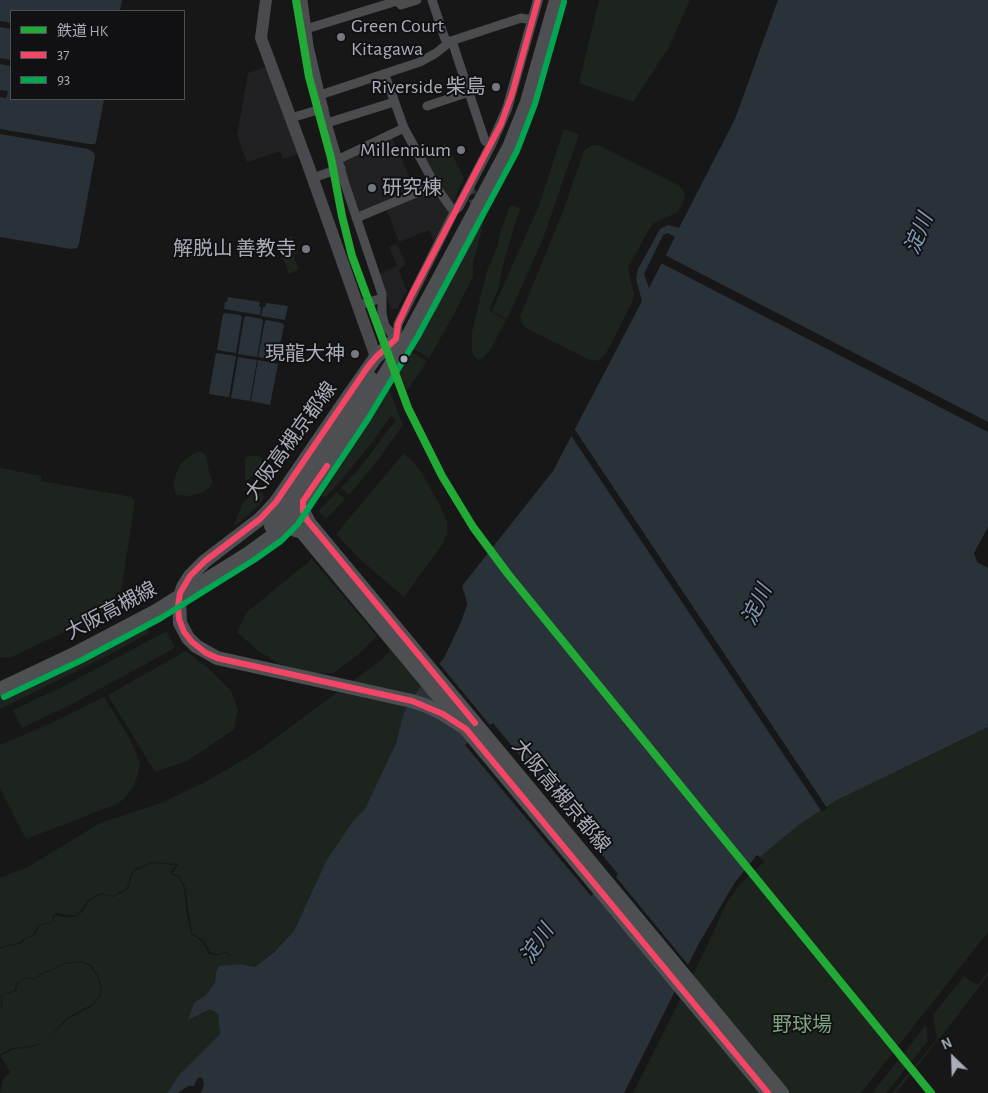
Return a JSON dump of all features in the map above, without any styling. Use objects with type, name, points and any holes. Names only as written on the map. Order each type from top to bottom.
[{"type":"main road","points":[[266,0],[261,38],[376,357]]},
{"type":"main road","name":"大阪高槻京都線","points":[[285,518],[390,353],[506,133],[518,100],[546,0]]},
{"type":"main road","name":"大阪高槻京都線","points":[[556,0],[530,94],[509,147],[410,332],[361,414],[303,501],[306,528],[466,729],[768,1093]]},
{"type":"main road","name":"大阪高槻京都線","points":[[396,339],[376,357],[276,502],[260,518],[205,561],[190,576],[183,587],[179,601],[180,622],[188,638],[196,646],[218,658],[412,701],[443,714],[466,729]]},
{"type":"main road","name":"大阪高槻線","points":[[0,681],[82,643],[176,591],[250,543],[285,518],[303,501]]},
{"type":"main road","points":[[285,518],[306,528]]},
{"type":"main road","name":"大阪高槻線","points":[[0,689],[78,652],[148,615],[215,576],[275,534],[285,518]]},
{"type":"main road","points":[[275,534],[290,528],[306,528]]},
{"type":"main road","name":"大阪高槻京都線","points":[[306,528],[782,1093]]},
{"type":"street","points":[[303,0],[306,29],[320,95],[356,218],[382,294],[382,314],[386,326],[396,339]]},
{"type":"street","points":[[306,29],[397,1],[401,5],[417,0]]},
{"type":"street","points":[[432,0],[445,39],[453,44],[486,141],[491,145]]},
{"type":"street","points":[[396,339],[398,324],[455,210],[459,206],[491,145],[512,94],[538,0]]},
{"type":"street","points":[[320,95],[420,62],[436,53],[449,42],[521,18],[532,20]]},
{"type":"street","points":[[385,75],[404,128],[435,185],[451,208],[455,210]]},
{"type":"street","points":[[427,106],[469,92]]},
{"type":"street","points":[[328,123],[394,102]]},
{"type":"street","points":[[291,118],[324,108]]},
{"type":"street","points":[[313,178],[404,128]]},
{"type":"street","points":[[356,218],[435,185]]},
{"type":"street","points":[[410,332],[431,309],[474,229],[479,216]]},
{"type":"street","points":[[357,306],[382,298]]},
{"type":"shaded area","points":[[266,67],[300,153],[283,159],[280,151],[247,162],[237,135],[248,73]]},
{"type":"shaded area","points":[[392,137],[415,190],[361,212],[357,210],[342,163],[344,159]]},
{"type":"shaded area","points":[[432,190],[435,191],[449,211],[434,241],[429,230],[399,242],[386,208]]},
{"type":"shaded area","points":[[397,244],[406,264],[399,270],[407,291],[397,309],[391,309],[379,274],[397,266],[389,247]]},
{"type":"green space","points":[[599,0],[690,0],[669,47],[633,102],[579,83]]},
{"type":"green space","points":[[564,129],[579,134],[543,239],[507,319],[492,311],[538,208]]},
{"type":"green space","points":[[446,143],[464,178],[451,204],[423,156]]},
{"type":"green space","points":[[592,145],[598,145],[680,186],[685,197],[678,212],[652,224],[628,268],[634,294],[632,303],[606,353],[602,358],[595,361],[526,328],[520,316],[562,214],[584,151]]},
{"type":"green space","points":[[512,205],[520,208],[504,261],[498,290],[489,310],[506,320],[489,352],[478,360],[472,350],[472,332],[487,271],[498,245],[499,236],[509,208]]},
{"type":"green space","points":[[483,210],[486,213],[473,264],[473,277],[429,358],[412,348],[477,230]]},
{"type":"green space","points":[[292,236],[298,253],[293,255],[299,269],[289,274],[277,242]]},
{"type":"green space","points":[[410,351],[427,361],[407,390],[398,371]]},
{"type":"green space","points":[[388,389],[403,425],[349,495],[341,488],[359,469],[396,420],[391,416],[342,479],[327,496],[321,497],[369,423]]},
{"type":"green space","points":[[201,452],[206,455],[212,481],[211,486],[202,493],[190,496],[177,495],[174,489],[174,481],[179,466],[194,453]]},
{"type":"green space","points":[[404,453],[420,470],[441,507],[447,522],[447,533],[443,543],[404,597],[361,560],[336,534]]},
{"type":"green space","points":[[248,456],[259,456],[263,463],[258,471],[248,480],[245,480],[245,460]]},
{"type":"green space","points":[[0,468],[42,476],[41,481],[132,497],[135,501],[120,598],[114,606],[107,612],[9,658],[0,657]]},
{"type":"green space","points":[[254,492],[263,494],[264,498],[260,504],[233,527],[243,503]]},
{"type":"green space","points":[[337,492],[345,499],[326,519],[318,511]]},
{"type":"green space","points":[[312,559],[377,636],[360,653],[334,673],[306,674],[278,663],[257,650],[237,632],[247,612]]},
{"type":"green space","points":[[145,624],[149,633],[0,709],[0,694]]},
{"type":"green space","points":[[167,631],[175,648],[72,704],[22,728],[13,710],[64,686]]},
{"type":"green space","points":[[390,650],[421,686],[404,712],[396,743],[365,810],[353,821],[326,861],[294,931],[255,967],[241,964],[219,967],[216,972],[215,982],[206,995],[194,1003],[201,1014],[210,1009],[218,1014],[220,1034],[179,1075],[167,1093],[0,1093],[3,1080],[10,1072],[0,1056],[14,1049],[32,1047],[45,1041],[68,1019],[92,1006],[100,997],[102,988],[99,977],[91,965],[82,961],[65,963],[40,974],[34,979],[28,977],[16,983],[15,990],[1,995],[0,1007],[0,948],[22,943],[25,938],[34,936],[39,926],[54,922],[56,915],[76,917],[82,912],[88,902],[101,894],[113,897],[128,889],[132,875],[136,870],[152,863],[176,865],[171,871],[171,875],[178,876],[184,888],[191,934],[202,941],[209,954],[216,955],[226,953],[233,957],[227,952],[216,954],[210,952],[203,940],[192,933],[185,887],[179,875],[172,874],[178,864],[152,862],[135,869],[131,874],[127,888],[113,896],[100,893],[87,901],[76,916],[56,913],[53,916],[53,922],[38,925],[33,935],[24,938],[21,942],[0,947],[0,878],[28,867],[100,823],[161,803],[207,781],[255,753],[384,658]]},
{"type":"green space","points":[[186,651],[208,668],[231,691],[238,710],[234,729],[187,761],[155,772],[108,695]]},
{"type":"green space","points":[[104,697],[127,734],[140,764],[132,788],[125,798],[117,804],[26,839],[0,788],[0,745]]},
{"type":"green space","name":"野球場","points":[[988,727],[988,932],[861,1093],[633,1093],[726,904],[740,884],[764,862],[760,857],[800,824],[837,800]]},
{"type":"green space","points":[[82,962],[90,966],[98,977],[101,988],[99,997],[91,1005],[67,1018],[45,1041],[32,1046],[13,1048],[0,1054],[0,1008],[2,1008],[2,995],[16,991],[17,983],[28,978],[34,980],[40,975],[65,964]]},
{"type":"green space","points":[[988,972],[988,975],[950,1025],[896,1093],[892,1093],[937,1039],[933,1015],[964,976],[977,985]]},
{"type":"green space","points":[[926,1025],[928,1041],[886,1093],[872,1093]]},
{"type":"water","points":[[0,0],[122,0],[120,10],[10,10],[10,23],[0,21]]},
{"type":"water","name":"淀川","points":[[778,0],[988,0],[988,527],[974,553],[977,562],[988,568],[988,727],[837,800],[800,824],[760,857],[757,855],[735,882],[698,945],[624,1093],[201,1093],[204,1084],[203,1079],[200,1077],[194,1086],[188,1086],[178,1093],[167,1093],[179,1075],[220,1034],[218,1014],[210,1009],[188,1020],[194,1003],[206,995],[215,982],[219,966],[241,964],[255,967],[274,952],[294,931],[326,861],[353,821],[365,809],[396,743],[404,712],[421,686],[444,658],[467,605],[462,586],[553,471],[642,301],[636,279],[638,269],[660,229],[668,225],[679,228],[735,119]],"holes":[[[668,233],[675,237],[649,288],[644,274],[663,235]]]},
{"type":"water","points":[[0,27],[10,29],[10,60],[0,58]]},
{"type":"water","points":[[0,64],[10,66],[10,100],[104,100],[95,144],[0,129],[0,97],[6,98],[8,91],[0,90]]},
{"type":"water","points":[[0,134],[88,149],[93,152],[95,156],[77,248],[71,249],[0,237]]},
{"type":"water","points":[[228,297],[260,302],[260,315],[224,309]]},
{"type":"water","points":[[266,303],[288,306],[285,320],[261,316]]},
{"type":"water","points":[[223,314],[242,317],[236,353],[217,350]]},
{"type":"water","points":[[246,316],[262,319],[263,321],[257,357],[238,354],[244,318]]},
{"type":"water","points":[[265,321],[284,325],[277,361],[258,357]]},
{"type":"water","points":[[216,353],[236,356],[229,397],[209,394]]},
{"type":"water","points":[[238,357],[257,360],[250,401],[231,398]]},
{"type":"water","points":[[258,360],[278,364],[270,405],[251,401]]},
{"type":"pier","points":[[663,254],[988,422],[988,432],[659,262]]},
{"type":"pier","points":[[573,427],[827,808],[822,812],[570,434]]},
{"type":"pier","points":[[438,662],[490,725],[493,723],[618,874],[616,877],[690,967],[677,992],[595,893],[591,896],[465,745],[469,742],[463,735],[411,696],[434,701],[421,682]]},
{"type":"tunnel","points":[[469,186],[477,210]]},
{"type":"rail line","name":"HK","points":[[296,0],[309,77],[331,158],[352,256],[408,408],[442,476],[473,527],[508,574],[931,1093]]},
{"type":"transit line","name":"37","points":[[538,0],[512,94],[501,124],[411,296],[398,324],[396,339],[367,368],[276,502],[260,519],[205,561],[190,576],[180,593],[179,619],[184,632],[192,642],[206,653],[217,658],[412,701],[443,714],[466,729],[768,1093]]},
{"type":"transit line","name":"93","points":[[4,697],[82,660],[161,618],[254,560],[281,541],[298,524],[368,419],[418,336],[517,151],[535,104],[564,2]]},
{"type":"transit line","name":"37","points":[[327,466],[303,501],[303,511],[307,520],[475,723]]},
{"type":"place","name":"Green Court Kitagawa","points":[[341,37]]},
{"type":"place","name":"Riverside 柴島","points":[[496,87]]},
{"type":"place","name":"Millennium","points":[[461,150]]},
{"type":"place","name":"研究棟","points":[[372,188]]},
{"type":"place","name":"解脱山 善教寺","points":[[306,249]]},
{"type":"place","name":"現龍大神","points":[[355,354]]}]
